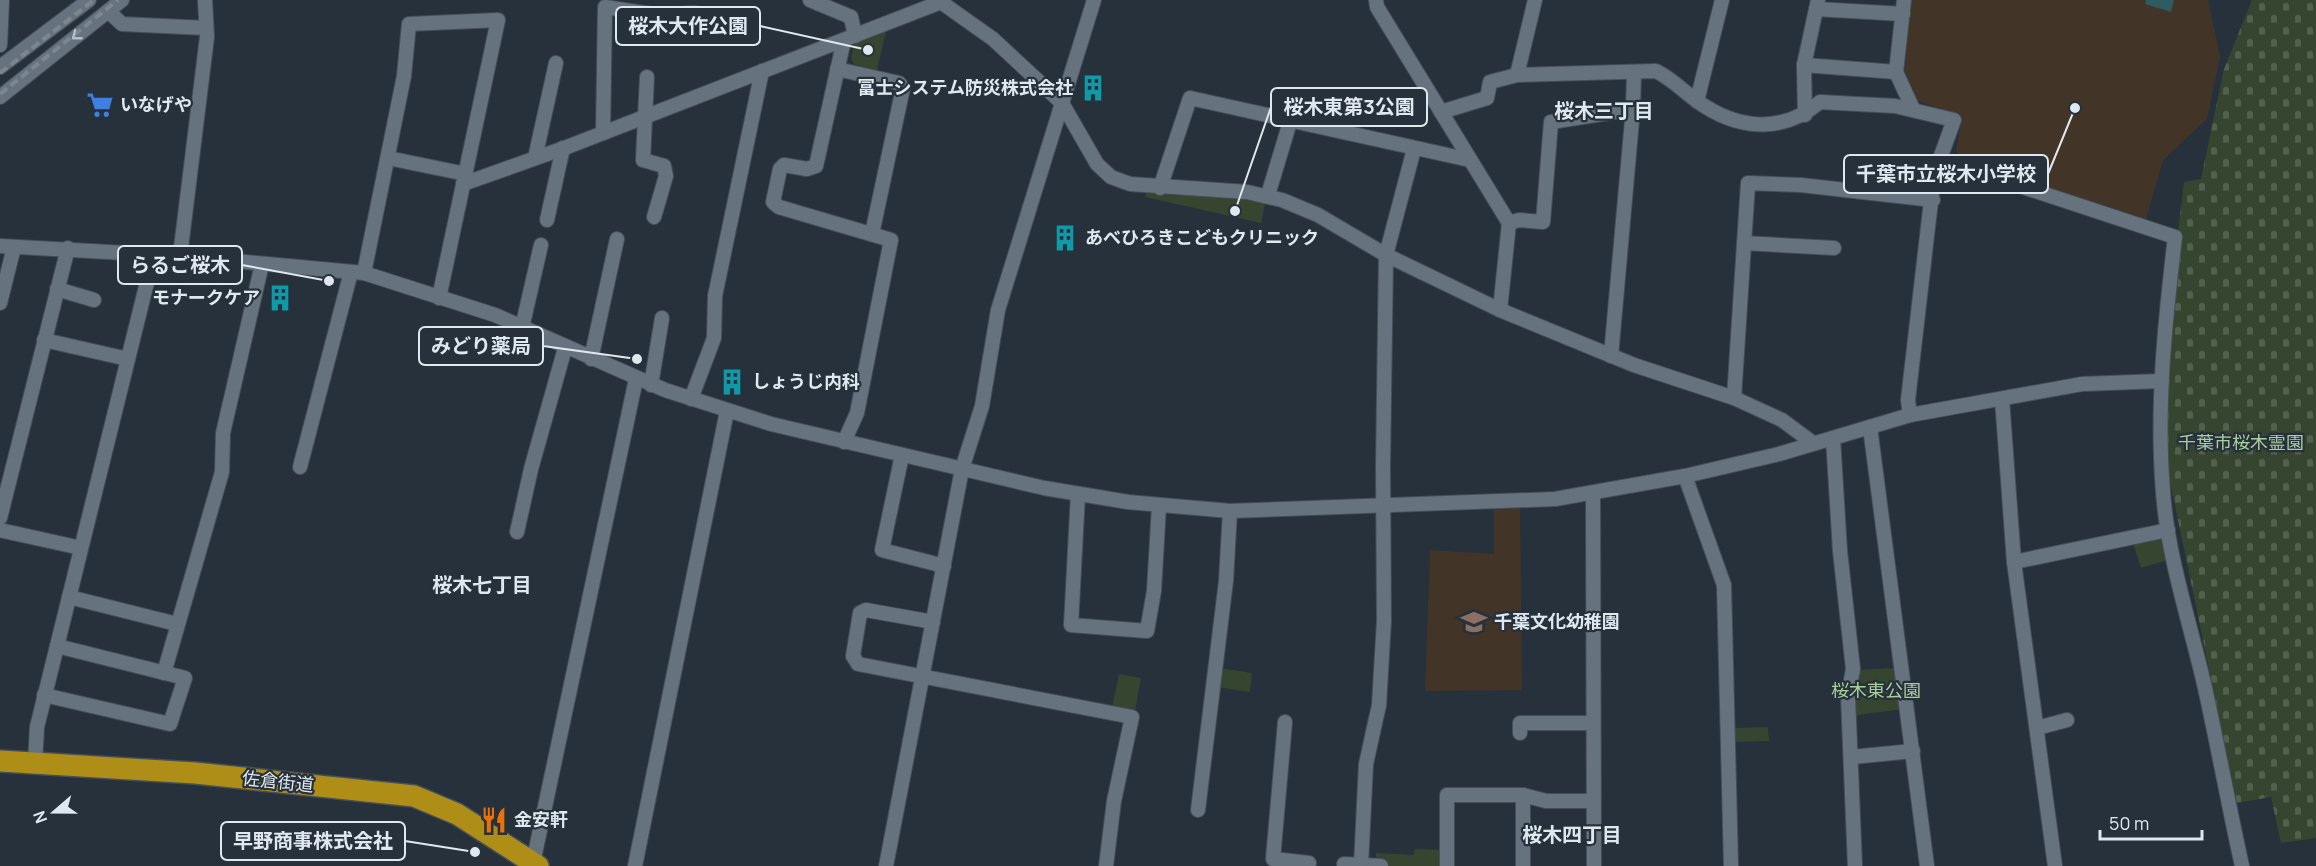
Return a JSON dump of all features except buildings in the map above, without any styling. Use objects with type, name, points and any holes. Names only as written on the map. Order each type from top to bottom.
[{"type":"highway","name":"佐倉街道","points":[[0,761],[195,773],[414,796],[457,814],[535,865]]},
{"type":"street","points":[[0,45],[2,0]]},
{"type":"street","points":[[0,67],[89,0]]},
{"type":"street","points":[[0,97],[122,0]]},
{"type":"street","points":[[180,256],[200,102],[207,28],[205,0]]},
{"type":"street","points":[[670,0],[671,14]]},
{"type":"street","points":[[810,0],[851,17],[850,38],[837,69],[816,166],[807,169],[784,165],[780,169],[773,202],[779,207],[891,240],[857,413],[844,442]]},
{"type":"street","points":[[886,866],[962,469],[982,406],[999,310],[1094,0]]},
{"type":"street","points":[[1376,0],[1377,7],[1509,223],[1500,310]]},
{"type":"street","points":[[1517,75],[1535,0]]},
{"type":"street","points":[[1697,101],[1722,0]]},
{"type":"street","points":[[388,158],[464,179],[563,148],[944,2],[993,39],[1062,103],[1097,164],[1111,177],[1130,184],[1160,188],[1268,195],[1318,215],[1386,255],[1500,310],[1611,356],[1734,398],[1782,420],[1814,443]]},
{"type":"street","points":[[603,133],[605,3],[657,15],[694,13]]},
{"type":"street","points":[[1805,114],[1804,65],[1817,4],[1903,7],[1896,72],[1913,109]]},
{"type":"street","points":[[108,11],[122,24],[207,28]]},
{"type":"street","points":[[300,467],[388,158],[404,76],[409,24],[498,20],[439,298]]},
{"type":"street","points":[[535,158],[556,63]]},
{"type":"street","points":[[1804,65],[1896,72]]},
{"type":"street","points":[[837,69],[899,83],[903,88],[872,234]]},
{"type":"street","points":[[691,399],[714,338],[715,296],[762,71]]},
{"type":"street","points":[[1441,112],[1487,98],[1490,82],[1517,75],[1656,71],[1671,79],[1697,101],[1736,123],[1770,125],[1805,114],[1820,102],[1913,109],[1954,120],[1934,175],[1933,200],[1908,400],[1910,415]]},
{"type":"street","points":[[1611,356],[1633,109],[1634,72]]},
{"type":"street","points":[[647,77],[647,116],[643,160],[664,166],[666,176],[654,217]]},
{"type":"street","points":[[1160,188],[1190,98],[1290,122],[1470,160]]},
{"type":"street","points":[[1509,223],[1519,220],[1543,222],[1551,122],[1633,109]]},
{"type":"street","points":[[1268,195],[1290,122]]},
{"type":"street","points":[[547,220],[563,148]]},
{"type":"street","points":[[1361,865],[1366,764],[1379,705],[1384,621],[1386,255],[1414,149]]},
{"type":"street","points":[[1941,160],[2175,237],[2167,308],[2160,434],[2168,530],[2178,583],[2205,687],[2242,866]]},
{"type":"street","points":[[1734,398],[1748,183],[1801,185],[1933,200]]},
{"type":"street","points":[[591,359],[617,239]]},
{"type":"street","points":[[1744,243],[1834,248]]},
{"type":"street","points":[[522,328],[541,245]]},
{"type":"street","points":[[0,303],[7,247],[68,248],[154,254],[357,273],[495,315],[636,379],[727,411],[844,442],[1078,494],[1159,506],[1230,512],[1555,499],[1593,494],[1779,454],[1910,415],[2082,384],[2162,381]]},
{"type":"street","points":[[1,511],[68,248]]},
{"type":"street","points":[[35,763],[37,727],[44,695],[154,254]]},
{"type":"street","points":[[164,673],[222,472],[224,433],[262,264]]},
{"type":"street","points":[[57,289],[94,300]]},
{"type":"street","points":[[651,385],[662,318]]},
{"type":"street","points":[[44,340],[128,359]]},
{"type":"street","points":[[518,532],[531,469],[565,348]]},
{"type":"street","points":[[535,865],[636,379]]},
{"type":"street","points":[[2002,399],[2014,562],[2055,866]]},
{"type":"street","points":[[635,866],[727,411]]},
{"type":"street","points":[[1870,427],[1927,866]]},
{"type":"street","points":[[1833,438],[1839,551],[1852,669],[1848,697],[1856,866]]},
{"type":"street","points":[[0,448],[15,452]]},
{"type":"street","points":[[902,455],[882,550],[944,566]]},
{"type":"street","points":[[1685,476],[1724,585],[1731,866]]},
{"type":"street","points":[[1078,494],[1071,625],[1147,631],[1154,591],[1159,506]]},
{"type":"street","points":[[1593,494],[1594,866]]},
{"type":"street","points":[[1198,810],[1226,581],[1230,512]]},
{"type":"street","points":[[0,530],[81,548]]},
{"type":"street","points":[[2014,562],[2168,530]]},
{"type":"street","points":[[69,597],[177,624]]},
{"type":"street","points":[[933,622],[866,610],[860,613],[853,656],[858,664],[1132,717],[1114,801],[1106,866]]},
{"type":"street","points":[[44,695],[170,724],[184,678],[57,646]]},
{"type":"street","points":[[2037,728],[2067,720]]},
{"type":"street","points":[[1285,722],[1273,859],[1309,862],[1308,866]]},
{"type":"street","points":[[1520,723],[1593,723]]},
{"type":"street","points":[[1852,756],[1912,751]]},
{"type":"street","points":[[1447,866],[1447,795],[1523,795],[1546,801],[1593,801]]},
{"type":"street","points":[[1522,866],[1523,795]]},
{"type":"street","points":[[1344,864],[1382,866]]},
{"type":"shaded area","points":[[1910,0],[2208,0],[2220,57],[2207,119],[2163,160],[2146,219],[1963,161],[1956,151],[1962,116],[1918,101],[1905,72]]},
{"type":"shaded area","points":[[2146,0],[2174,0],[2171,12],[2145,4]]},
{"type":"shaded area","name":"千葉文化幼稚園","points":[[1494,504],[1520,504],[1522,690],[1425,691],[1430,550],[1494,554]]},
{"type":"green space","name":"千葉市桜木霊園","points":[[2252,0],[2316,0],[2316,838],[2281,843],[2271,797],[2237,803],[2165,458],[2169,306],[2184,182],[2201,179],[2224,69]]},
{"type":"green space","points":[[887,27],[877,70],[854,64],[851,59],[855,40]]},
{"type":"green space","points":[[1147,189],[1266,199],[1261,223],[1145,197]]},
{"type":"green space","points":[[2159,537],[2165,540],[2171,559],[2141,568],[2133,543]]},
{"type":"green space","points":[[1219,668],[1252,673],[1250,692],[1216,687]]},
{"type":"green space","name":"桜木東公園","points":[[1897,668],[1902,709],[1852,716],[1855,670]]},
{"type":"green space","points":[[1119,674],[1141,678],[1135,711],[1112,707]]},
{"type":"green space","points":[[1768,727],[1769,741],[1735,742],[1734,728]]},
{"type":"green space","points":[[1415,849],[1443,850],[1442,866],[1376,866],[1376,853],[1414,855]]},
{"type":"railway","points":[[0,73],[94,0]]},
{"type":"railway","points":[[0,94],[118,0]]},
{"type":"place","name":"桜木大作公園","points":[[868,50]]},
{"type":"place","name":"冨士システム防災株式会社","points":[[1093,88]]},
{"type":"place","name":"いなげや","points":[[100,105]]},
{"type":"place","name":"千葉市立桜木小学校","points":[[2075,108]]},
{"type":"place","name":"桜木東第3公園","points":[[1235,211]]},
{"type":"place","name":"あべひろきこどもクリニック","points":[[1065,238]]},
{"type":"place","name":"らるご桜木","points":[[329,281]]},
{"type":"place","name":"モナークケア","points":[[280,298]]},
{"type":"place","name":"みどり薬局","points":[[637,359]]},
{"type":"place","name":"しょうじ内科","points":[[732,382]]},
{"type":"place","name":"千葉文化幼稚園","points":[[1474,622]]},
{"type":"place","name":"金安軒","points":[[494,820]]},
{"type":"place","name":"早野商事株式会社","points":[[475,852]]},
{"type":"district","name":"桜木三丁目","points":[[1604,111]]},
{"type":"district","name":"桜木七丁目","points":[[482,585]]},
{"type":"district","name":"桜木四丁目","points":[[1572,835]]}]
